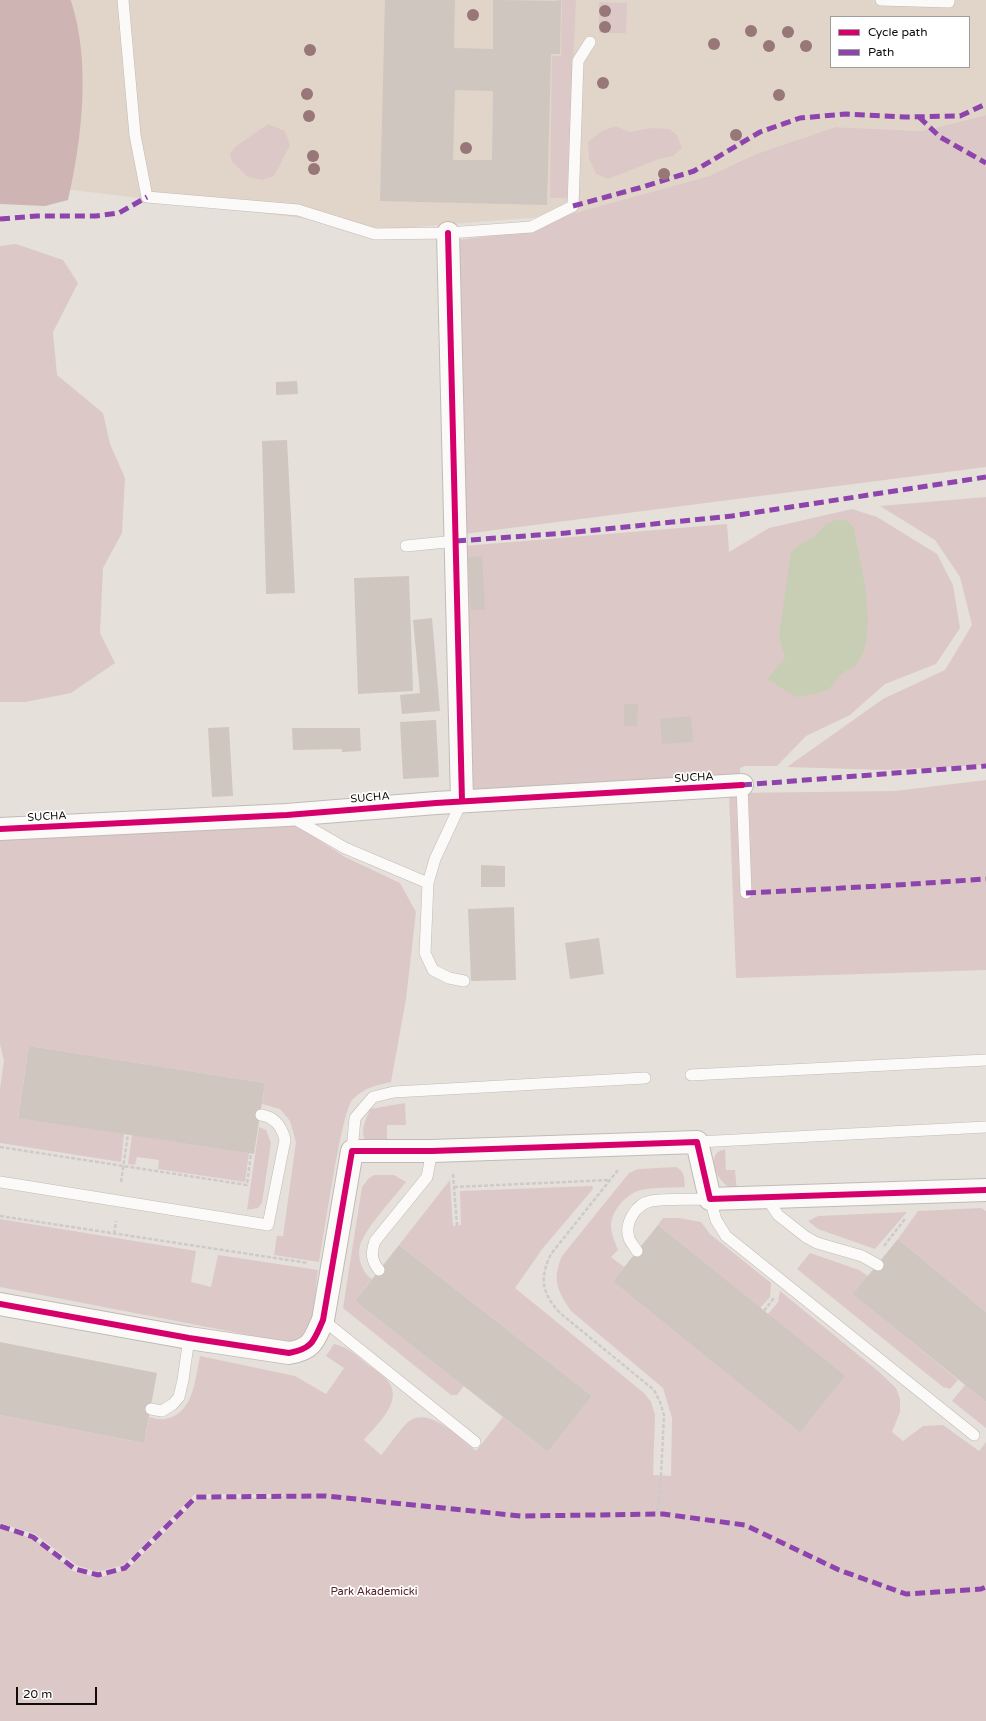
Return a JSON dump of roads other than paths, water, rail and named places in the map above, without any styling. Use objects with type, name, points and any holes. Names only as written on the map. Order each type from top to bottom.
[{"type":"street","points":[[448,233],[462,801]]},
{"type":"street","name":"SUCHA","points":[[0,829],[287,815],[462,801],[742,785]]},
{"type":"street","points":[[0,1304],[189,1338],[289,1353],[300,1351],[313,1342],[323,1320],[352,1152],[432,1151],[697,1142],[710,1199],[986,1190]]},
{"type":"lane","points":[[123,0],[135,135],[147,197],[298,210],[375,234],[448,233],[531,227],[573,206],[578,61],[590,42]]},
{"type":"lane","points":[[881,0],[949,2],[949,0]]},
{"type":"lane","points":[[406,546],[456,541]]},
{"type":"lane","points":[[742,785],[746,893]]},
{"type":"lane","points":[[462,801],[435,859],[428,883],[425,953],[433,970],[448,978],[464,981]]},
{"type":"lane","points":[[287,815],[345,848],[428,883]]},
{"type":"lane","points":[[692,1075],[986,1060]]},
{"type":"lane","points":[[352,1152],[355,1118],[374,1097],[394,1092],[645,1078]]},
{"type":"lane","points":[[0,1182],[268,1225],[285,1140],[278,1123],[267,1116],[261,1115]]},
{"type":"lane","points":[[697,1142],[986,1128]]},
{"type":"lane","points":[[379,1270],[373,1263],[371,1252],[375,1241],[427,1177],[432,1151]]},
{"type":"lane","points":[[766,1197],[778,1215],[806,1237],[817,1243],[862,1256],[875,1263]]},
{"type":"lane","points":[[637,1251],[629,1238],[628,1227],[632,1216],[640,1206],[649,1201],[710,1199],[716,1220],[726,1236],[974,1435]]},
{"type":"lane","points":[[323,1320],[475,1442]]},
{"type":"lane","points":[[150,1409],[162,1411],[173,1404],[179,1397],[185,1373],[189,1338]]},
{"type":"park label","name":"Park Akademicki","points":[[374,1592]]}]
